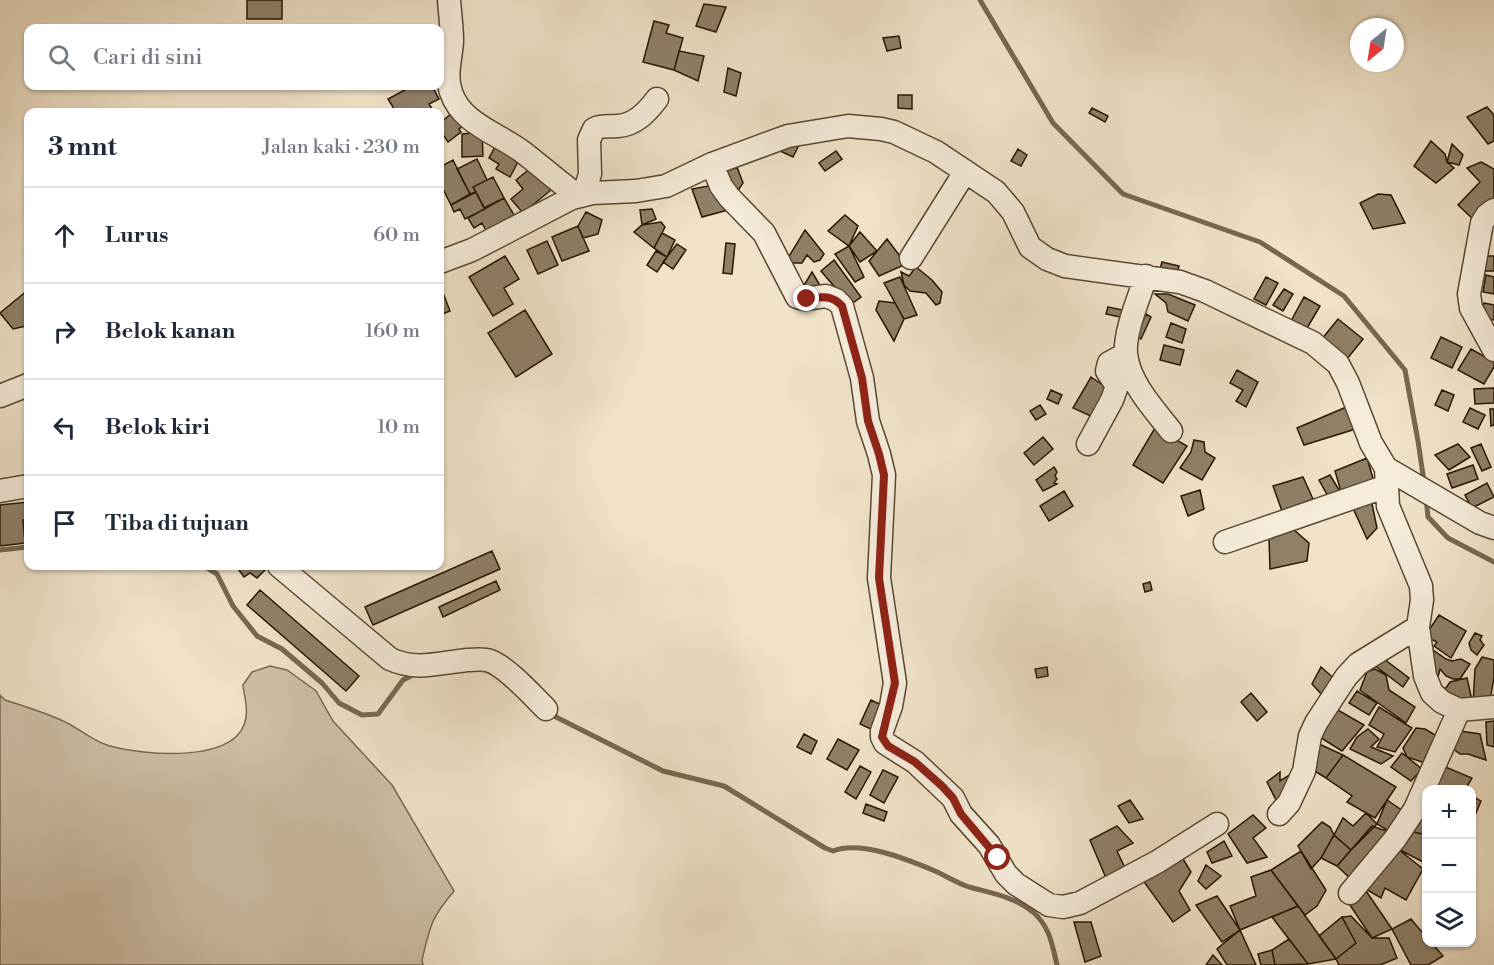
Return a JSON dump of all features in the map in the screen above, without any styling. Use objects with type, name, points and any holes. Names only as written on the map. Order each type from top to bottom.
[{"type":"street","points":[[449,0],[452,39],[448,74],[454,100],[475,123],[522,151],[555,180],[581,195]]},
{"type":"street","points":[[581,195],[590,167],[589,140],[594,129],[601,126],[628,124],[647,112],[657,99]]},
{"type":"street","points":[[444,260],[472,250],[581,195],[653,189],[681,180],[712,164],[788,136],[848,126],[894,132],[936,153],[996,192],[1012,212],[1030,247],[1041,256],[1065,266],[1180,282],[1206,291],[1289,331],[1327,354],[1338,364],[1348,383],[1371,442],[1390,476],[1388,506],[1421,586],[1422,600],[1418,627],[1425,676],[1432,693],[1442,702],[1459,710],[1494,707]]},
{"type":"street","points":[[712,164],[721,186],[764,233],[795,294],[804,299],[829,297],[840,303],[845,313],[862,378],[868,421],[884,475],[879,578],[895,683],[891,706],[882,731],[885,743],[915,762],[947,792],[961,814],[988,845],[1006,874],[1016,884],[1049,905],[1063,907],[1080,903],[1157,862],[1217,824]]},
{"type":"street","points":[[911,258],[965,172]]},
{"type":"street","points":[[1494,210],[1482,223],[1469,294],[1471,308],[1494,350]]},
{"type":"street","points":[[1146,276],[1128,336],[1126,354],[1137,385],[1171,431]]},
{"type":"street","points":[[1088,444],[1117,386],[1107,371],[1109,363],[1126,354]]},
{"type":"street","points":[[0,396],[24,387]]},
{"type":"street","points":[[1226,542],[1390,476],[1494,528]]},
{"type":"street","points":[[0,491],[24,487]]},
{"type":"street","points":[[284,570],[390,659],[417,667],[482,659],[491,661],[527,690],[546,709]]},
{"type":"street","points":[[1279,814],[1289,803],[1304,771],[1310,736],[1316,723],[1346,677],[1358,664],[1418,627]]},
{"type":"street","points":[[1350,893],[1395,838],[1415,809],[1459,710]]},
{"type":"shaded area","points":[[270,666],[287,670],[316,691],[333,721],[392,785],[454,891],[440,908],[432,923],[422,960],[423,965],[0,965],[0,695],[5,700],[61,720],[110,746],[144,752],[188,753],[209,750],[227,743],[240,732],[246,717],[243,685],[252,672]]},
{"type":"building","points":[[247,0],[282,0],[282,19],[247,19]]},
{"type":"building","points":[[704,4],[726,7],[716,32],[696,26]]},
{"type":"building","points":[[654,21],[669,25],[666,33],[683,38],[674,70],[643,62]]},
{"type":"building","points":[[899,36],[901,48],[887,51],[883,38]]},
{"type":"building","points":[[679,51],[704,56],[698,81],[674,70]]},
{"type":"building","points":[[728,68],[741,73],[736,96],[724,92]]},
{"type":"building","points":[[405,90],[434,90],[439,99],[429,104],[432,108],[394,108],[388,99]]},
{"type":"building","points":[[898,95],[912,95],[912,109],[898,108]]},
{"type":"building","points":[[1487,107],[1494,115],[1494,141],[1488,144],[1467,117]]},
{"type":"building","points":[[1092,108],[1108,116],[1105,122],[1089,113]]},
{"type":"building","points":[[452,113],[465,124],[459,129],[461,132],[448,142],[444,136],[444,120]]},
{"type":"building","points":[[482,132],[483,156],[462,157],[462,134]]},
{"type":"building","points":[[802,139],[793,157],[778,150]]},
{"type":"building","points":[[1431,141],[1445,154],[1447,162],[1454,168],[1436,183],[1414,166]]},
{"type":"building","points":[[497,143],[521,156],[510,177],[496,169],[499,164],[489,158]]},
{"type":"building","points":[[1452,144],[1463,155],[1459,165],[1447,162]]},
{"type":"building","points":[[1018,149],[1027,155],[1021,166],[1011,161]]},
{"type":"building","points":[[836,151],[842,159],[825,171],[819,163]]},
{"type":"building","points":[[477,159],[487,180],[473,187],[476,192],[470,194],[457,169]]},
{"type":"building","points":[[453,160],[470,194],[451,205],[444,191],[444,165]]},
{"type":"building","points":[[1481,162],[1494,169],[1494,198],[1474,220],[1458,205],[1480,182],[1467,168]]},
{"type":"building","points":[[532,167],[551,190],[523,213],[511,199],[523,189],[516,180]]},
{"type":"building","points":[[737,167],[743,183],[735,195],[718,175]]},
{"type":"building","points":[[493,177],[504,198],[484,208],[473,187]]},
{"type":"building","points":[[714,185],[728,210],[702,217],[692,189]]},
{"type":"building","points":[[476,192],[485,209],[465,219],[460,209],[454,212],[451,205]]},
{"type":"building","points":[[1378,194],[1391,195],[1405,223],[1373,229],[1360,203]]},
{"type":"building","points":[[504,198],[514,215],[499,223],[489,236],[482,223],[474,228],[468,218]]},
{"type":"building","points":[[652,209],[656,219],[642,225],[640,210]]},
{"type":"building","points":[[586,212],[602,220],[598,234],[583,238],[578,226]]},
{"type":"building","points":[[845,215],[858,226],[849,246],[828,231]]},
{"type":"building","points":[[661,222],[665,227],[654,248],[634,232],[642,225]]},
{"type":"building","points":[[578,226],[589,251],[562,261],[552,237]]},
{"type":"building","points":[[805,230],[824,254],[820,260],[814,262],[807,255],[802,263],[791,263],[788,258]]},
{"type":"building","points":[[860,232],[877,251],[860,262],[849,246]]},
{"type":"building","points":[[662,233],[675,240],[667,257],[654,248]]},
{"type":"building","points":[[887,239],[906,264],[879,276],[869,261]]},
{"type":"building","points":[[547,241],[558,265],[538,274],[527,250]]},
{"type":"building","points":[[726,243],[735,244],[732,274],[723,273]]},
{"type":"building","points":[[677,244],[686,250],[673,269],[663,262]]},
{"type":"building","points":[[849,246],[864,277],[855,282],[835,254]]},
{"type":"building","points":[[656,251],[667,257],[657,272],[647,265]]},
{"type":"building","points":[[505,256],[519,279],[504,288],[513,304],[493,316],[469,277]]},
{"type":"building","points":[[1486,256],[1494,256],[1494,271],[1485,271]]},
{"type":"building","points":[[834,260],[861,297],[850,305],[821,271]]},
{"type":"building","points":[[1162,262],[1179,266],[1176,277],[1159,273]]},
{"type":"building","points":[[916,267],[942,292],[940,303],[936,305],[926,293],[910,291],[904,285],[901,272],[909,276]]},
{"type":"building","points":[[812,272],[824,292],[803,287]]},
{"type":"building","points":[[1486,275],[1494,277],[1494,294],[1483,292]]},
{"type":"building","points":[[900,277],[917,315],[904,319],[884,283]]},
{"type":"building","points":[[1266,277],[1278,283],[1266,305],[1254,299]]},
{"type":"building","points":[[1284,289],[1293,294],[1283,311],[1273,305]]},
{"type":"building","points":[[24,293],[24,326],[13,329],[0,313]]},
{"type":"building","points":[[1155,294],[1168,294],[1195,305],[1188,321],[1168,312],[1166,303]]},
{"type":"building","points":[[444,295],[450,311],[444,313]]},
{"type":"building","points":[[1304,297],[1320,306],[1306,330],[1291,321]]},
{"type":"building","points":[[879,301],[895,303],[904,319],[894,341],[876,310]]},
{"type":"building","points":[[1484,303],[1494,305],[1494,320],[1480,317]]},
{"type":"building","points":[[1108,307],[1127,311],[1125,318],[1106,314]]},
{"type":"building","points":[[525,310],[552,354],[516,377],[488,333]]},
{"type":"building","points":[[1146,314],[1151,317],[1141,339],[1136,336]]},
{"type":"building","points":[[1338,319],[1363,339],[1347,359],[1322,339]]},
{"type":"building","points":[[1171,323],[1186,329],[1182,343],[1166,337]]},
{"type":"building","points":[[1441,337],[1462,347],[1452,368],[1431,358]]},
{"type":"building","points":[[1164,345],[1184,350],[1180,365],[1160,360]]},
{"type":"building","points":[[1471,349],[1494,362],[1494,367],[1484,384],[1458,370]]},
{"type":"building","points":[[1237,370],[1258,382],[1246,407],[1236,401],[1243,390],[1230,383]]},
{"type":"building","points":[[1091,377],[1110,390],[1093,417],[1073,408]]},
{"type":"building","points":[[1494,388],[1494,403],[1475,404],[1474,389]]},
{"type":"building","points":[[1051,390],[1062,395],[1058,404],[1047,399]]},
{"type":"building","points":[[1442,390],[1454,395],[1448,411],[1435,405]]},
{"type":"building","points":[[1040,405],[1046,414],[1036,420],[1030,411]]},
{"type":"building","points":[[1351,405],[1359,428],[1304,445],[1297,428]]},
{"type":"building","points":[[1470,408],[1485,415],[1478,429],[1463,422]]},
{"type":"building","points":[[1490,409],[1494,409],[1494,425],[1491,426]]},
{"type":"building","points":[[1155,428],[1187,446],[1163,483],[1133,465]]},
{"type":"building","points":[[1043,437],[1053,449],[1034,465],[1024,453]]},
{"type":"building","points":[[1194,440],[1204,442],[1205,452],[1215,458],[1202,480],[1180,468],[1191,452]]},
{"type":"building","points":[[1458,444],[1470,457],[1449,470],[1435,455]]},
{"type":"building","points":[[1481,444],[1491,467],[1482,471],[1471,448]]},
{"type":"building","points":[[1367,458],[1375,485],[1342,495],[1335,471]]},
{"type":"building","points":[[1473,465],[1478,479],[1452,488],[1447,474]]},
{"type":"building","points":[[1054,467],[1057,479],[1054,483],[1057,484],[1043,491],[1036,480]]},
{"type":"building","points":[[1330,475],[1342,495],[1329,498],[1319,480]]},
{"type":"building","points":[[1303,477],[1313,499],[1282,511],[1273,486]]},
{"type":"building","points":[[1487,483],[1494,497],[1472,508],[1465,495]]},
{"type":"building","points":[[1200,490],[1204,509],[1188,516],[1181,496]]},
{"type":"building","points":[[1064,491],[1073,506],[1049,521],[1040,506]]},
{"type":"building","points":[[1371,499],[1377,528],[1367,539],[1352,506]]},
{"type":"building","points":[[24,502],[24,543],[0,546],[0,505]]},
{"type":"building","points":[[1293,529],[1309,543],[1307,561],[1270,569],[1269,539]]},
{"type":"building","points":[[492,551],[500,569],[373,625],[365,607]]},
{"type":"building","points":[[239,570],[265,570],[257,578],[250,573],[244,577]]},
{"type":"building","points":[[496,581],[500,590],[443,617],[439,607]]},
{"type":"building","points":[[1150,582],[1152,590],[1145,592],[1143,584]]},
{"type":"building","points":[[260,590],[359,676],[346,691],[247,605]]},
{"type":"building","points":[[1439,615],[1466,631],[1451,658],[1434,646],[1437,642],[1425,636]]},
{"type":"building","points":[[1475,633],[1482,636],[1480,640],[1484,645],[1477,655],[1471,650],[1469,643]]},
{"type":"building","points":[[1426,645],[1446,659],[1452,661],[1461,659],[1470,664],[1460,679],[1446,676],[1440,669],[1438,677],[1434,678]]},
{"type":"building","points":[[1380,656],[1409,678],[1403,687],[1374,665]]},
{"type":"building","points":[[1482,657],[1494,660],[1494,678],[1489,705],[1473,705],[1475,669]]},
{"type":"building","points":[[1047,667],[1048,676],[1037,678],[1035,669]]},
{"type":"building","points":[[1321,667],[1337,681],[1324,697],[1312,684]]},
{"type":"building","points":[[1375,669],[1386,675],[1389,690],[1415,707],[1406,723],[1360,690],[1367,672]]},
{"type":"building","points":[[1467,678],[1473,705],[1440,688],[1446,688],[1450,682]]},
{"type":"building","points":[[1357,691],[1377,703],[1369,715],[1349,703]]},
{"type":"building","points":[[1251,693],[1267,712],[1257,721],[1241,702]]},
{"type":"building","points":[[871,700],[886,707],[875,731],[860,724]]},
{"type":"building","points":[[1379,707],[1412,728],[1395,752],[1377,747],[1384,734],[1369,725]]},
{"type":"building","points":[[1336,709],[1364,725],[1342,751],[1318,736]]},
{"type":"building","points":[[1494,721],[1494,747],[1487,745],[1486,722]]},
{"type":"building","points":[[1416,728],[1425,729],[1442,739],[1431,765],[1407,757],[1403,748]]},
{"type":"building","points":[[1368,729],[1379,739],[1371,747],[1393,756],[1381,764],[1350,749],[1357,737]]},
{"type":"building","points":[[1460,731],[1480,734],[1486,760],[1460,754],[1452,748]]},
{"type":"building","points":[[804,734],[817,741],[811,754],[797,747]]},
{"type":"building","points":[[838,739],[859,750],[847,770],[827,759]]},
{"type":"building","points":[[1315,742],[1343,755],[1326,778],[1313,770]]},
{"type":"building","points":[[1402,753],[1422,769],[1411,781],[1391,767]]},
{"type":"building","points":[[1343,755],[1396,787],[1375,818],[1347,802],[1352,796],[1326,778]]},
{"type":"building","points":[[860,766],[871,772],[856,799],[845,792]]},
{"type":"building","points":[[1443,766],[1472,778],[1468,785],[1435,785]]},
{"type":"building","points":[[883,770],[898,777],[884,803],[870,795]]},
{"type":"building","points":[[1280,772],[1280,781],[1291,774],[1282,800],[1276,800],[1267,782]]},
{"type":"building","points":[[1476,798],[1481,801],[1476,813]]},
{"type":"building","points":[[1130,800],[1143,819],[1129,823],[1118,806]]},
{"type":"building","points":[[1387,800],[1403,811],[1392,833],[1377,824]]},
{"type":"building","points":[[866,804],[887,812],[884,821],[863,813]]},
{"type":"building","points":[[1422,809],[1422,834],[1414,832]]},
{"type":"building","points":[[1366,813],[1377,824],[1351,850],[1334,835],[1343,818],[1353,826]]},
{"type":"building","points":[[1253,815],[1266,828],[1253,838],[1267,857],[1247,863],[1228,834]]},
{"type":"building","points":[[1322,822],[1330,827],[1334,835],[1321,858],[1311,869],[1298,846]]},
{"type":"building","points":[[1117,826],[1133,843],[1117,851],[1125,868],[1106,878],[1090,840]]},
{"type":"building","points":[[1372,826],[1392,833],[1353,881],[1337,866]]},
{"type":"building","points":[[1414,832],[1422,834],[1422,861],[1398,849]]},
{"type":"building","points":[[1334,835],[1351,850],[1337,866],[1321,858]]},
{"type":"building","points":[[1224,841],[1232,856],[1212,863],[1207,852]]},
{"type":"building","points":[[1398,849],[1422,868],[1406,900],[1385,888],[1381,898],[1364,888]]},
{"type":"building","points":[[1301,851],[1326,890],[1317,906],[1305,915],[1271,870]]},
{"type":"building","points":[[1180,854],[1191,872],[1179,891],[1190,910],[1173,922],[1142,879]]},
{"type":"building","points":[[1206,865],[1221,876],[1206,889],[1198,881]]},
{"type":"building","points":[[1271,870],[1298,906],[1240,930],[1230,906],[1256,896],[1251,877]]},
{"type":"building","points":[[1364,888],[1392,929],[1372,938],[1350,905]]},
{"type":"building","points":[[1217,896],[1240,930],[1222,942],[1196,905]]},
{"type":"building","points":[[1298,906],[1336,959],[1308,964],[1272,917]]},
{"type":"building","points":[[1351,916],[1372,938],[1389,938],[1397,958],[1380,965],[1339,965],[1336,959],[1356,943],[1342,917]]},
{"type":"building","points":[[1342,917],[1356,943],[1336,959],[1319,936]]},
{"type":"building","points":[[1411,919],[1422,932],[1422,947],[1435,947],[1443,956],[1428,965],[1411,965],[1392,929]]},
{"type":"building","points":[[1074,922],[1091,922],[1101,956],[1085,962]]},
{"type":"building","points":[[1240,930],[1256,965],[1227,965],[1217,949]]},
{"type":"building","points":[[1289,939],[1308,964],[1275,965],[1272,950]]},
{"type":"building","points":[[1272,950],[1275,965],[1261,965],[1258,954]]},
{"type":"building","points":[[1213,955],[1222,965],[1206,965]]},
{"type":"waterway","points":[[980,0],[1053,123],[1123,194],[1260,242],[1344,296],[1405,370],[1424,482]]},
{"type":"waterway","points":[[1426,498],[1428,517],[1448,538],[1494,562]]},
{"type":"waterway","points":[[0,550],[24,547]]},
{"type":"waterway","points":[[210,570],[217,574],[233,606],[257,636],[282,649],[322,683],[339,703],[362,715],[378,714],[403,680],[415,674]]},
{"type":"waterway","points":[[550,714],[663,771],[724,786],[825,848],[833,851],[857,848],[885,853],[935,871],[965,885],[1018,903],[1033,912],[1043,924],[1050,936],[1057,965]]},
{"type":"route","points":[[807,299],[826,296],[836,300],[842,306],[862,378],[868,421],[884,475],[879,578],[895,683],[882,737],[888,746],[915,762],[942,786],[953,798],[961,814],[998,858]]}]
